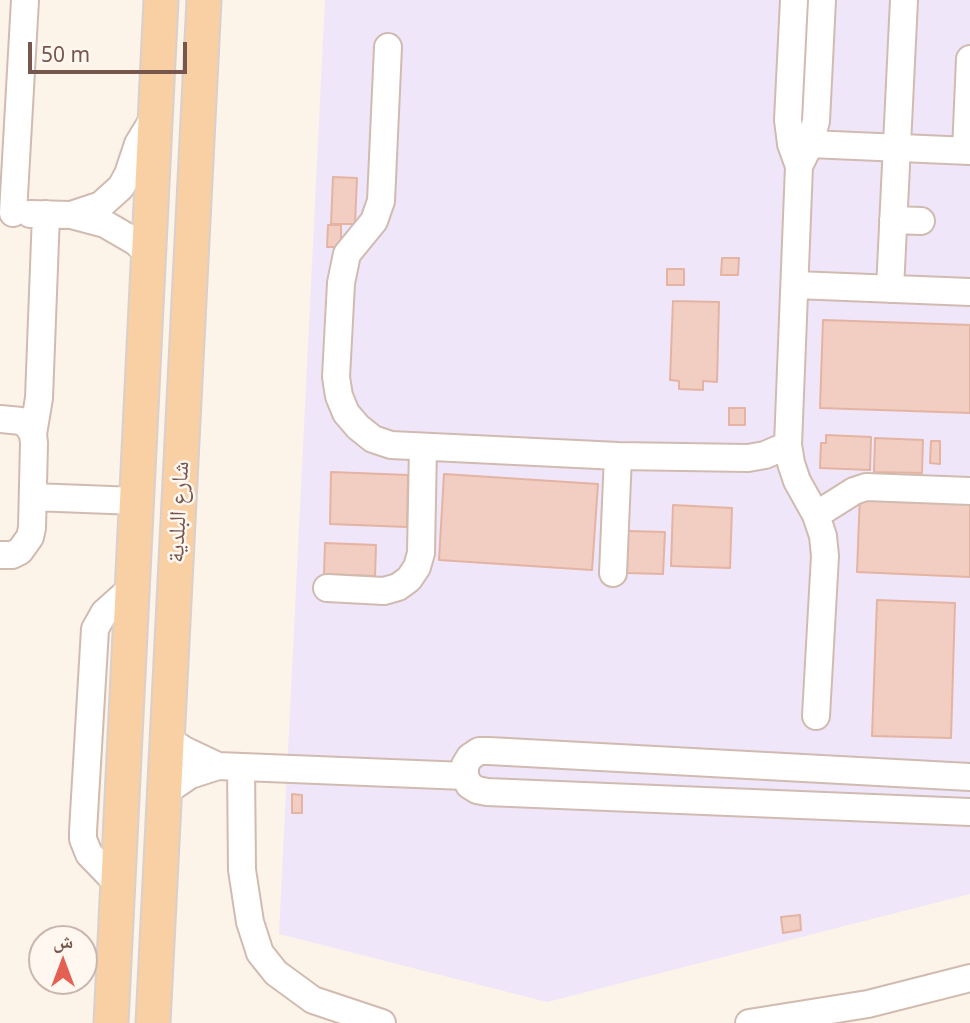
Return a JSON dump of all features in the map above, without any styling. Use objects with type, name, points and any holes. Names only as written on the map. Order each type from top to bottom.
[{"type":"main road","name":"شارع البلدية","points":[[111,1023],[161,0]]},
{"type":"main road","name":"شارع البلدية","points":[[153,1023],[204,0]]},
{"type":"lane","points":[[25,0],[8,142],[6,213],[58,214],[106,224],[121,232],[148,254]]},
{"type":"lane","points":[[794,0],[788,120],[791,144],[805,155],[897,148],[968,151],[970,59]]},
{"type":"lane","points":[[816,716],[825,556],[823,536],[816,515],[797,481],[788,444],[805,155],[816,121],[822,0]]},
{"type":"lane","points":[[890,289],[904,0]]},
{"type":"lane","points":[[388,47],[381,201],[374,222],[348,254],[343,268],[336,377],[339,396],[346,413],[358,427],[373,439],[391,445],[618,456],[748,458],[765,456],[788,444]]},
{"type":"lane","points":[[58,214],[101,205],[121,187],[138,144],[156,116]]},
{"type":"lane","points":[[0,555],[12,555],[26,545],[32,528],[33,434],[58,214]]},
{"type":"lane","points":[[893,220],[921,222]]},
{"type":"lane","points":[[796,285],[970,292]]},
{"type":"lane","points":[[0,419],[21,421],[33,434]]},
{"type":"lane","points":[[327,589],[384,591],[398,587],[410,579],[418,567],[421,553],[423,447]]},
{"type":"lane","points":[[613,573],[618,456]]},
{"type":"lane","points":[[816,515],[854,491],[866,487],[970,491]]},
{"type":"lane","points":[[33,497],[136,501]]},
{"type":"lane","points":[[168,739],[184,750],[230,766]]},
{"type":"lane","points":[[970,777],[489,751],[479,751],[470,757],[465,765],[465,776],[469,785],[488,792],[970,812]]},
{"type":"lane","points":[[230,766],[250,922],[260,953],[275,973],[313,1000],[382,1023]]},
{"type":"lane","points":[[165,792],[190,775],[230,766],[465,776]]},
{"type":"lane","points":[[790,805],[791,766]]},
{"type":"lane","points":[[749,1023],[842,1009],[970,978]]},
{"type":"shaded area","points":[[325,0],[970,0],[970,894],[547,1002],[279,934]]},
{"type":"building","points":[[333,177],[357,178],[355,224],[331,224]]},
{"type":"building","points":[[328,225],[341,225],[341,247],[327,247]]},
{"type":"building","points":[[722,258],[739,258],[738,275],[721,275]]},
{"type":"building","points":[[667,269],[684,269],[684,285],[667,285]]},
{"type":"building","points":[[673,301],[719,302],[717,382],[703,381],[703,390],[679,389],[679,381],[670,380]]},
{"type":"building","points":[[823,320],[970,325],[970,413],[820,408]]},
{"type":"building","points":[[729,408],[745,408],[745,425],[729,425]]},
{"type":"building","points":[[826,435],[871,437],[870,470],[820,468],[821,443],[826,443]]},
{"type":"building","points":[[875,438],[923,440],[922,473],[874,472]]},
{"type":"building","points":[[931,441],[940,441],[940,464],[930,463]]},
{"type":"building","points":[[331,472],[408,475],[407,527],[330,524]]},
{"type":"building","points":[[444,474],[598,484],[592,570],[439,560]]},
{"type":"building","points":[[860,493],[970,499],[970,577],[857,572]]},
{"type":"building","points":[[673,505],[732,508],[730,568],[671,566]]},
{"type":"building","points":[[628,531],[665,532],[663,574],[627,573]]},
{"type":"building","points":[[325,543],[376,545],[375,576],[324,574]]},
{"type":"building","points":[[877,600],[955,603],[951,738],[872,736]]},
{"type":"building","points":[[292,794],[302,795],[302,813],[292,813]]},
{"type":"building","points":[[800,915],[801,930],[783,933],[781,917]]}]
